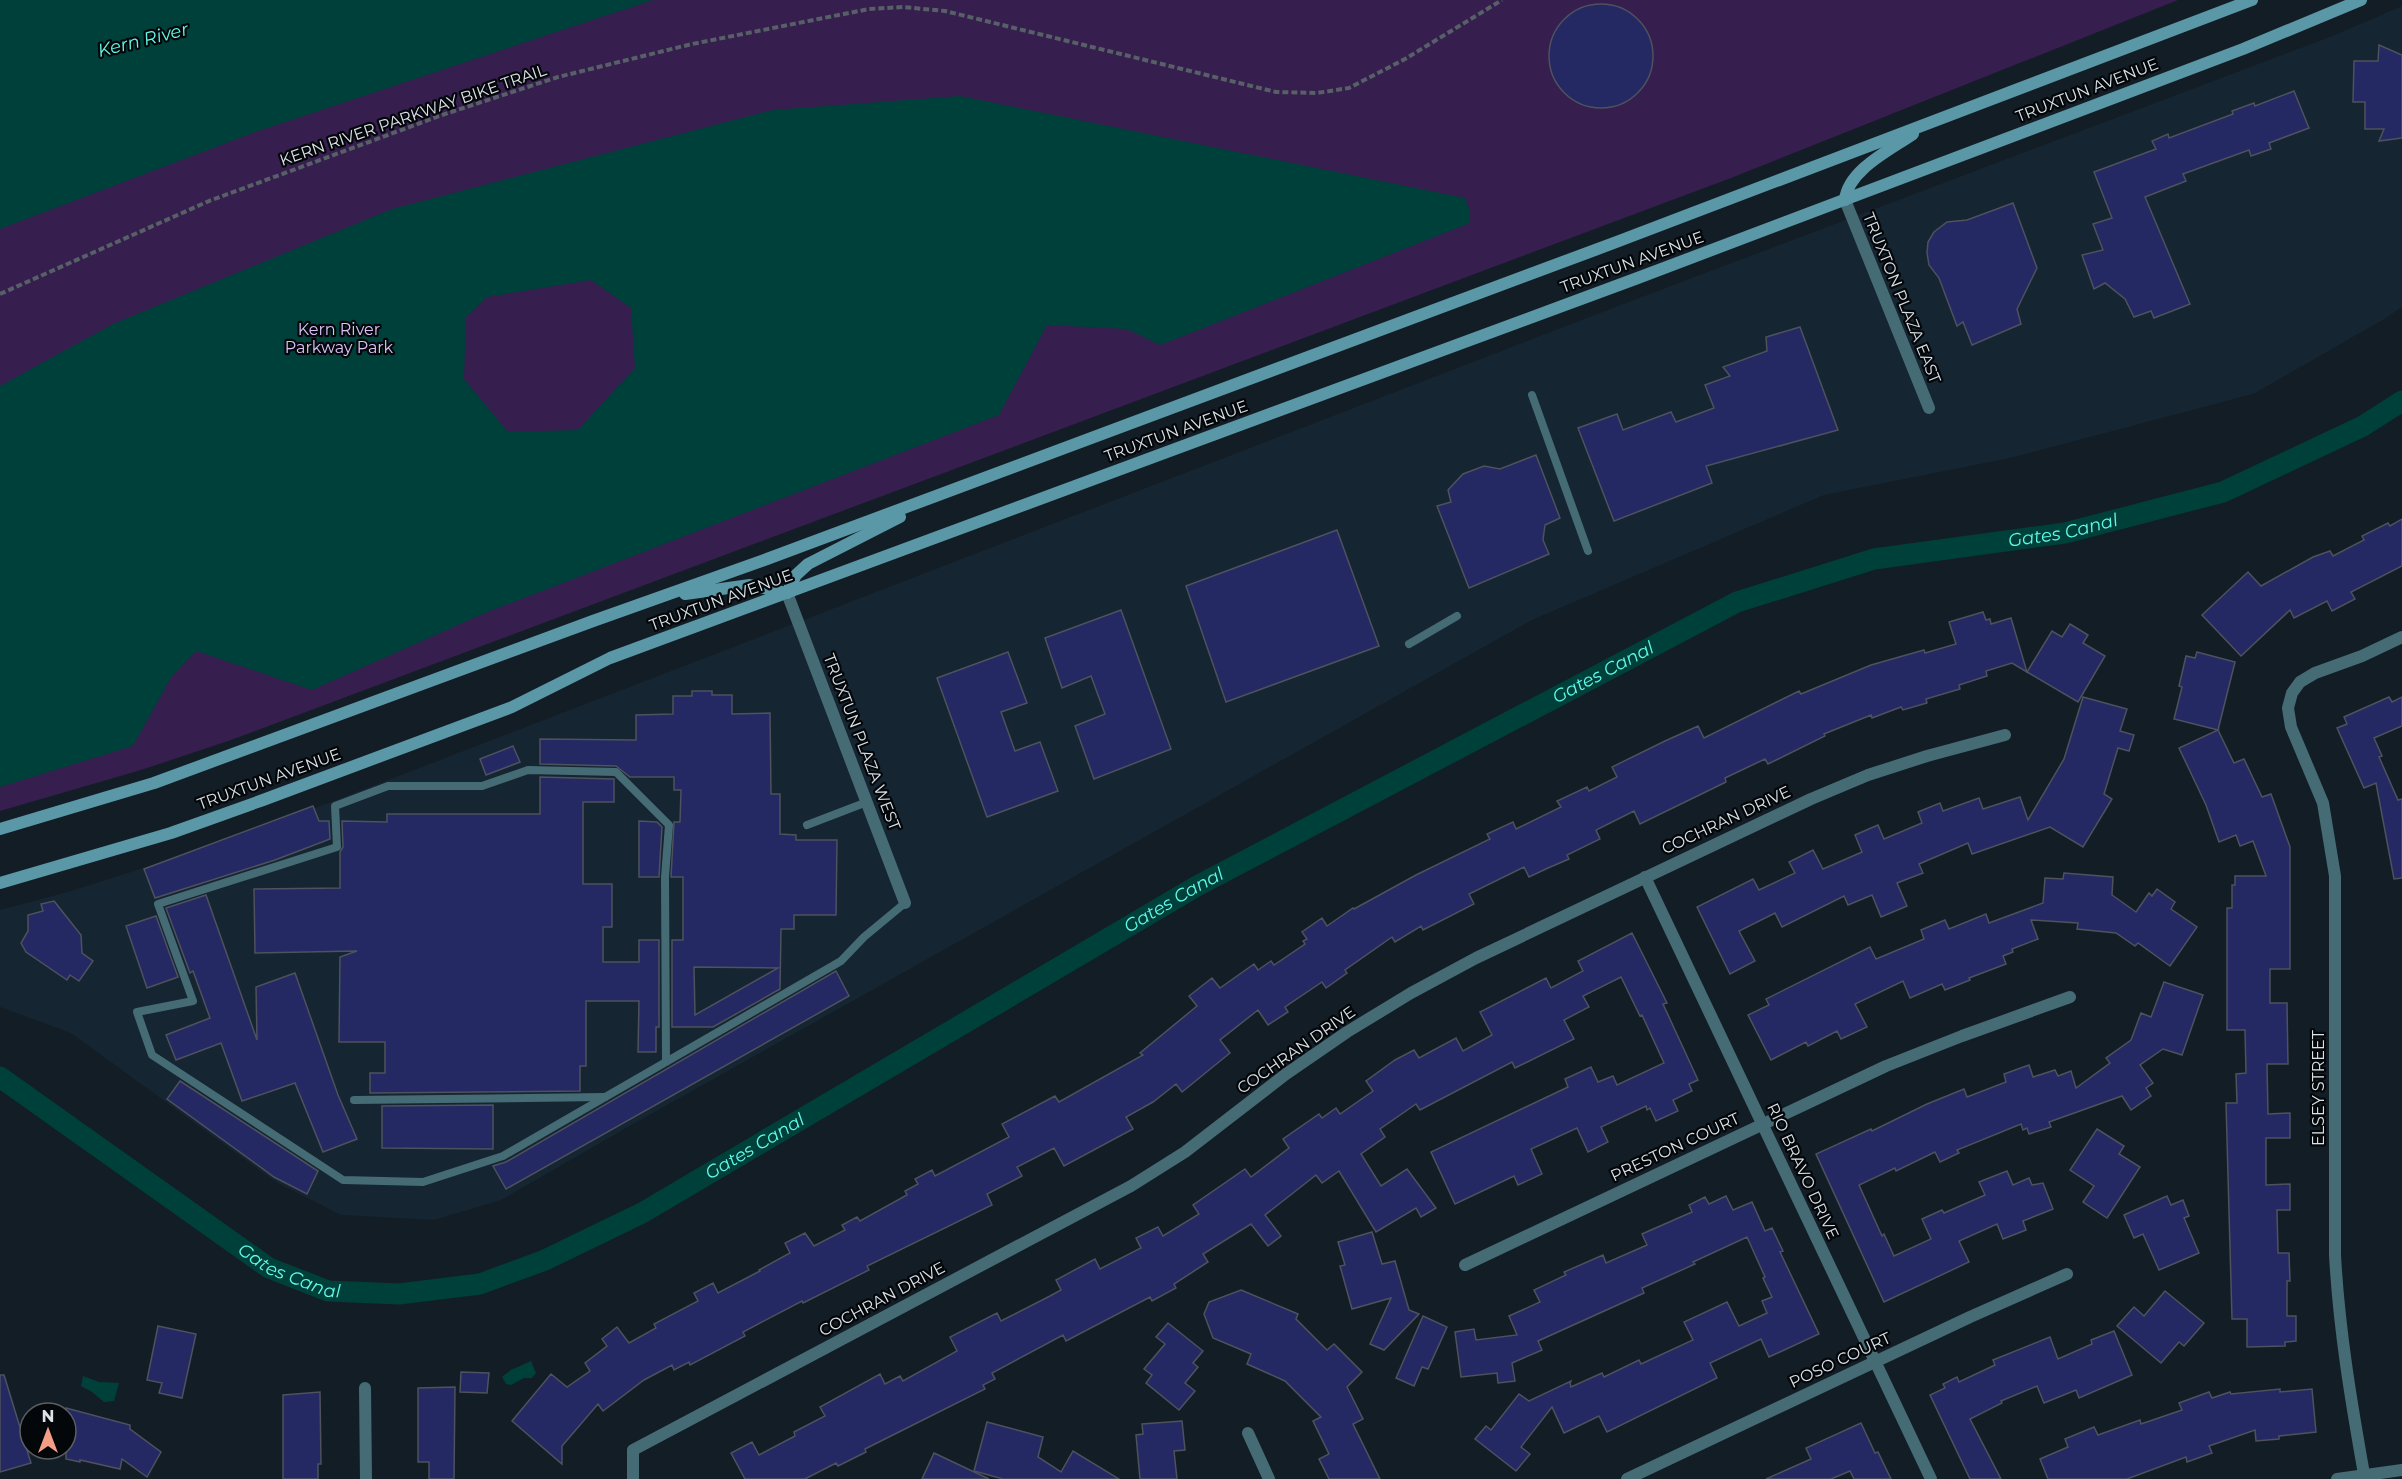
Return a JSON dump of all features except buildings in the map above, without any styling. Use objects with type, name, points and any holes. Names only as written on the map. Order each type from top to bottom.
[{"type":"main road","name":"TRUXTUN AVENUE","points":[[0,829],[174,776],[946,493],[2252,0]]},
{"type":"main road","name":"TRUXTUN AVENUE","points":[[0,883],[171,832],[263,800],[512,706],[610,658],[1845,200],[2243,49],[2361,0]]},
{"type":"main road","points":[[1845,200],[1846,188],[1855,175],[1928,123]]},
{"type":"main road","points":[[661,597],[750,585],[788,593],[796,575],[808,564],[946,493]]},
{"type":"street","name":"TRUXTON PLAZA EAST","points":[[1845,200],[1929,408]]},
{"type":"street","name":"TRUXTUN PLAZA WEST","points":[[788,593],[905,903]]},
{"type":"street","name":"ELSEY STREET","points":[[2364,1474],[2337,1308],[2335,1265],[2335,876],[2323,803],[2291,728],[2288,708],[2292,693],[2307,677],[2362,656],[2402,637]]},
{"type":"street","name":"COCHRAN DRIVE","points":[[633,1479],[633,1450],[1131,1186],[1185,1152],[1286,1074],[1347,1032],[1411,993],[1476,958],[1811,799],[1868,775],[2005,735]]},
{"type":"street","name":"RIO BRAVO DRIVE","points":[[1645,877],[1930,1479]]},
{"type":"street","name":"PRESTON COURT","points":[[1465,1265],[1886,1066],[1962,1035],[2070,997]]},
{"type":"street","name":"POSO COURT","points":[[1628,1479],[2067,1274]]},
{"type":"street","points":[[365,1388],[366,1479]]},
{"type":"street","points":[[1248,1433],[1269,1479]]},
{"type":"street","points":[[2337,1479],[2402,1470]]},
{"type":"lane","points":[[1532,395],[1588,551]]},
{"type":"lane","points":[[1409,644],[1457,615]]},
{"type":"lane","points":[[666,1062],[665,877],[669,825],[616,772],[528,770],[482,786],[388,786],[335,806],[337,847],[158,904],[193,1001],[137,1012],[152,1055],[343,1180],[423,1182],[503,1156],[606,1097],[841,961],[864,937],[905,903]]},
{"type":"lane","points":[[807,825],[867,802]]},
{"type":"lane","points":[[354,1100],[606,1097]]},
{"type":"path","name":"KERN RIVER PARKWAY BIKE TRAIL","points":[[0,294],[209,201],[442,115],[558,77],[692,44],[869,9],[903,7],[945,11],[1276,92],[1317,93],[1349,88],[1405,59],[1502,0]]},
{"type":"shaded area","points":[[2402,6],[2402,307],[2386,318],[2253,394],[2010,458],[1824,495],[1532,620],[501,1200],[434,1220],[341,1215],[276,1182],[71,1033],[0,1007],[0,910],[71,891],[292,817],[1626,303],[2335,35]]},
{"type":"green space","name":"Kern River Parkway Park","points":[[0,0],[2178,0],[1731,178],[231,740],[141,770],[0,811]]},
{"type":"water","name":"Kern River","points":[[0,0],[653,0],[258,131],[0,229]]},
{"type":"water","points":[[960,96],[1465,198],[1470,212],[1470,223],[1160,345],[1127,329],[1047,325],[999,415],[485,613],[312,690],[196,651],[172,676],[133,746],[0,787],[0,386],[113,324],[392,209],[773,110]],"holes":[[[591,280],[631,308],[635,368],[578,430],[508,432],[464,379],[466,317],[487,297]]]},
{"type":"water","points":[[531,1361],[536,1373],[532,1378],[524,1378],[511,1385],[506,1384],[502,1377]]},
{"type":"water","points":[[83,1376],[99,1382],[119,1383],[114,1401],[104,1402],[81,1386]]},
{"type":"waterway","name":"Gates Canal","points":[[0,1077],[269,1268],[328,1291],[399,1294],[480,1284],[545,1260],[642,1213],[1197,886],[1737,602],[1874,559],[2065,533],[2223,492],[2363,426],[2402,401]]}]
